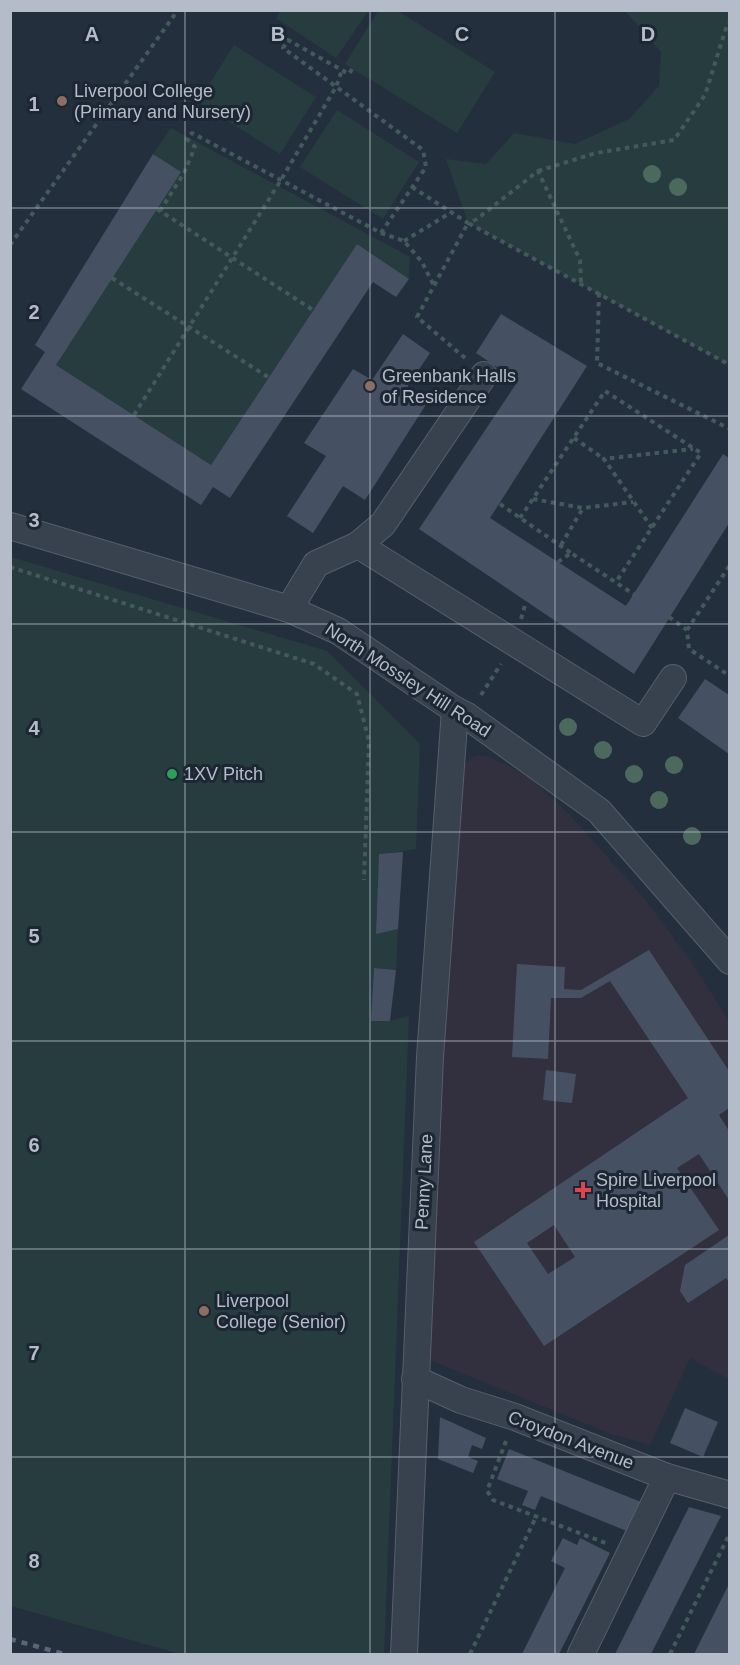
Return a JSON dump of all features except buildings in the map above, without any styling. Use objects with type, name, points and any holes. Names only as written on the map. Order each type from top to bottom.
[{"type":"street","points":[[289,609],[316,564],[358,545],[383,524],[484,375]]},
{"type":"street","name":"North Mossley Hill Road","points":[[10,526],[289,609],[338,631],[454,710],[467,716],[599,812],[729,961]]},
{"type":"street","points":[[358,545],[643,723],[673,678]]},
{"type":"street","name":"Penny Lane","points":[[404,1654],[430,1057],[454,710]]},
{"type":"street","name":"Croydon Avenue","points":[[415,1379],[461,1400],[515,1418],[667,1477],[729,1495]]},
{"type":"street","points":[[581,1654],[667,1477]]},
{"type":"path","points":[[10,245],[178,10]]},
{"type":"path","points":[[484,375],[417,317],[468,223],[477,219],[538,171],[596,153],[674,140],[705,95],[729,22]]},
{"type":"path","points":[[353,68],[349,74],[288,40],[283,48],[423,150],[426,167],[381,233]]},
{"type":"path","points":[[326,61],[330,54]]},
{"type":"path","points":[[134,415],[281,180],[336,87],[342,70]]},
{"type":"path","points":[[313,310],[158,210],[184,173],[195,147],[187,139],[192,133],[381,233],[404,241],[422,262],[434,286]]},
{"type":"path","points":[[538,171],[580,260],[581,282]]},
{"type":"path","points":[[412,187],[450,213],[729,364]]},
{"type":"path","points":[[404,241],[450,213]]},
{"type":"path","points":[[112,278],[268,377]]},
{"type":"path","points":[[599,292],[597,363],[729,429]]},
{"type":"path","points":[[520,518],[605,391],[694,448],[701,453],[616,582]]},
{"type":"path","points":[[574,438],[604,459],[652,528]]},
{"type":"path","points":[[604,459],[694,448]]},
{"type":"path","points":[[533,498],[583,508],[633,502]]},
{"type":"path","points":[[500,504],[635,595]]},
{"type":"path","points":[[561,545],[583,508]]},
{"type":"path","points":[[558,562],[571,552]]},
{"type":"path","points":[[729,566],[687,630],[689,649],[729,676]]},
{"type":"path","points":[[10,567],[314,664],[357,694],[369,741],[364,880]]},
{"type":"path","points":[[669,617],[687,630]]},
{"type":"path","points":[[515,1418],[487,1491],[494,1500],[629,1552]]},
{"type":"path","points":[[470,1654],[536,1517]]},
{"type":"path","points":[[670,1654],[729,1533]]},
{"type":"shaded area","name":"Spire Liverpool Hospital","points":[[475,756],[486,756],[526,774],[571,816],[644,898],[690,960],[729,1021],[729,1379],[690,1358],[650,1445],[609,1433],[427,1359],[459,780],[464,764]]},
{"type":"green space","points":[[281,11],[368,11],[336,58],[276,18]]},
{"type":"green space","points":[[378,11],[398,11],[495,72],[457,133],[345,64]]},
{"type":"green space","points":[[625,11],[729,11],[729,365],[468,223],[446,159],[486,164],[514,133],[575,144],[629,119],[659,86],[661,52]]},
{"type":"green space","points":[[234,45],[316,97],[280,154],[198,102]]},
{"type":"green space","points":[[337,110],[419,162],[383,219],[300,167]]},
{"type":"green space","points":[[171,128],[410,257],[409,279],[357,244],[211,465],[56,365],[180,172],[153,154]]},
{"type":"green space","name":"Liverpool College (Senior)","points":[[11,557],[327,651],[420,744],[416,849],[379,855],[376,933],[398,929],[396,970],[374,968],[372,1021],[390,1021],[409,1016],[384,1654],[180,1654],[11,1606]]},
{"type":"railway","points":[[10,1639],[64,1654]]},
{"type":"place","name":"Liverpool College (Primary and Nursery)","points":[[62,101]]},
{"type":"place","name":"Greenbank Halls of Residence","points":[[370,386]]},
{"type":"place","name":"1XV Pitch","points":[[172,774]]},
{"type":"place","name":"Spire Liverpool Hospital","points":[[583,1190]]},
{"type":"place","name":"Liverpool College (Senior)","points":[[204,1311]]}]
